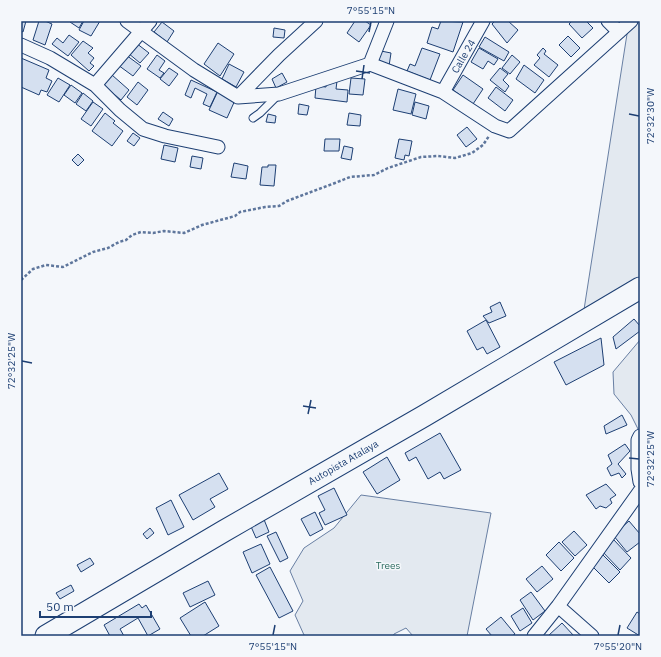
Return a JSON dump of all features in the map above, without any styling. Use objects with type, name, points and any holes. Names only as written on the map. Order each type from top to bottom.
[{"type":"main road","name":"Autopista Atalaya","points":[[46,636],[224,531],[424,416],[640,288]]},
{"type":"street","points":[[127,21],[140,32],[194,70],[238,97],[279,94],[370,64],[442,92],[495,126],[510,131],[631,21]]},
{"type":"street","points":[[95,85],[150,21]]},
{"type":"street","points":[[238,97],[279,55],[316,21]]},
{"type":"street","points":[[370,64],[387,21]]},
{"type":"street","name":"Calle 24","points":[[442,92],[483,21]]},
{"type":"street","points":[[608,21],[619,32]]},
{"type":"street","points":[[21,45],[50,58],[95,85],[120,110],[143,129],[166,136],[218,147]]},
{"type":"street","points":[[640,436],[638,440],[638,469],[640,482]]},
{"type":"street","points":[[534,636],[558,606],[640,491]]},
{"type":"street","points":[[558,606],[592,636]]},
{"type":"lane","points":[[252,118],[260,113],[279,94]]},
{"type":"path","points":[[21,280],[33,269],[46,265],[63,266],[93,252],[108,248],[141,232],[153,233],[164,231],[184,233],[202,225],[235,216],[240,212],[278,206],[287,201],[350,177],[374,175],[388,168],[421,157],[438,156],[455,158],[472,153],[483,145],[495,126]]},
{"type":"green space","points":[[639,21],[640,283],[583,316],[627,34]]},
{"type":"green space","points":[[640,340],[640,433],[631,415],[614,394],[613,372]]},
{"type":"green space","name":"Trees","points":[[361,495],[491,513],[467,636],[413,636],[406,628],[393,636],[304,635],[295,615],[303,601],[290,571],[304,548],[334,528]]},
{"type":"building","points":[[21,21],[26,21],[23,32],[21,31]]},
{"type":"building","points":[[39,21],[45,21],[52,24],[45,45],[33,40]]},
{"type":"building","points":[[70,21],[83,21],[79,28]]},
{"type":"building","points":[[84,21],[100,21],[91,36],[79,30]]},
{"type":"building","points":[[355,21],[365,21],[371,25],[359,42],[347,33]]},
{"type":"building","points":[[441,21],[463,22],[453,52],[427,43],[432,27],[438,29]]},
{"type":"building","points":[[495,21],[508,21],[518,30],[507,43],[492,24]]},
{"type":"building","points":[[572,21],[586,21],[593,28],[582,38],[569,24]]},
{"type":"building","points":[[162,22],[174,31],[167,42],[154,32]]},
{"type":"building","points":[[274,28],[285,30],[284,38],[273,37]]},
{"type":"building","points":[[69,35],[79,42],[68,56],[52,44],[57,38],[63,43]]},
{"type":"building","points":[[568,36],[580,48],[571,57],[559,45]]},
{"type":"building","points":[[485,37],[509,52],[504,61],[479,47]]},
{"type":"building","points":[[83,41],[93,48],[88,53],[94,58],[90,63],[94,66],[89,71],[71,55]]},
{"type":"building","points":[[136,43],[149,53],[140,63],[128,53]]},
{"type":"building","points":[[218,43],[234,54],[220,76],[204,64]]},
{"type":"building","points":[[422,48],[440,54],[430,80],[407,71],[410,64],[415,66]]},
{"type":"building","points":[[479,48],[498,59],[494,65],[488,61],[483,69],[471,62]]},
{"type":"building","points":[[543,48],[546,51],[544,54],[558,65],[549,77],[534,65],[540,58],[537,55]]},
{"type":"building","points":[[381,51],[391,53],[389,66],[378,64]]},
{"type":"building","points":[[126,55],[141,66],[133,76],[118,65]]},
{"type":"building","points":[[157,55],[165,61],[159,70],[164,73],[160,78],[147,69]]},
{"type":"building","points":[[512,55],[520,62],[510,74],[502,68]]},
{"type":"building","points":[[21,58],[49,70],[46,78],[52,81],[47,92],[41,90],[39,95],[21,87]]},
{"type":"building","points":[[229,64],[244,72],[236,87],[222,79]]},
{"type":"building","points":[[524,65],[544,80],[535,93],[516,79]]},
{"type":"building","points":[[169,68],[178,74],[169,86],[160,79]]},
{"type":"building","points":[[500,68],[508,74],[503,80],[509,86],[505,92],[490,80]]},
{"type":"building","points":[[282,73],[287,82],[276,88],[272,79]]},
{"type":"building","points":[[112,75],[129,90],[121,100],[103,85]]},
{"type":"building","points":[[463,75],[483,89],[473,104],[453,90]]},
{"type":"building","points":[[58,78],[70,85],[59,102],[47,95]]},
{"type":"building","points":[[351,78],[365,79],[363,95],[349,94]]},
{"type":"building","points":[[191,80],[217,92],[210,107],[203,104],[207,94],[195,88],[191,98],[185,95]]},
{"type":"building","points":[[327,80],[337,81],[336,89],[348,90],[347,102],[315,98],[316,86],[326,87]]},
{"type":"building","points":[[138,82],[148,90],[137,105],[127,97]]},
{"type":"building","points":[[71,85],[82,93],[75,103],[64,95]]},
{"type":"building","points":[[496,87],[513,100],[505,111],[488,98]]},
{"type":"building","points":[[398,89],[416,94],[411,114],[393,110]]},
{"type":"building","points":[[218,91],[236,98],[227,118],[209,110]]},
{"type":"building","points":[[83,93],[93,101],[86,111],[76,104]]},
{"type":"building","points":[[93,102],[103,109],[91,126],[81,119]]},
{"type":"building","points":[[415,102],[429,106],[426,119],[412,115]]},
{"type":"building","points":[[299,104],[309,106],[307,115],[298,114]]},
{"type":"building","points":[[163,112],[173,119],[169,126],[158,119]]},
{"type":"building","points":[[105,113],[115,121],[113,123],[123,131],[112,146],[92,131]]},
{"type":"building","points":[[349,113],[361,115],[360,126],[347,125]]},
{"type":"building","points":[[268,114],[276,116],[275,123],[266,122]]},
{"type":"building","points":[[467,127],[477,139],[466,147],[457,135]]},
{"type":"building","points":[[133,133],[140,138],[134,146],[127,141]]},
{"type":"building","points":[[325,139],[340,139],[339,151],[324,151]]},
{"type":"building","points":[[399,139],[412,141],[409,156],[405,155],[404,160],[395,158]]},
{"type":"building","points":[[164,145],[178,148],[175,162],[161,159]]},
{"type":"building","points":[[344,146],[353,148],[351,160],[341,158]]},
{"type":"building","points":[[78,154],[84,160],[78,166],[72,160]]},
{"type":"building","points":[[192,156],[203,158],[201,169],[190,167]]},
{"type":"building","points":[[234,163],[248,166],[246,179],[231,177]]},
{"type":"building","points":[[268,165],[276,165],[274,186],[260,185],[262,167],[268,167]]},
{"type":"building","points":[[500,302],[506,316],[489,323],[483,316],[492,312],[490,307]]},
{"type":"building","points":[[634,319],[640,326],[640,331],[616,349],[613,337]]},
{"type":"building","points":[[486,320],[500,347],[487,354],[483,347],[477,350],[467,331]]},
{"type":"building","points":[[601,338],[604,365],[566,385],[554,362]]},
{"type":"building","points":[[622,415],[627,425],[606,434],[604,426]]},
{"type":"building","points":[[440,433],[461,470],[444,479],[440,472],[428,479],[416,457],[409,461],[405,453]]},
{"type":"building","points":[[625,444],[630,451],[618,464],[626,474],[622,478],[619,473],[611,476],[607,468],[612,464],[608,455]]},
{"type":"building","points":[[387,457],[400,480],[377,494],[363,472]]},
{"type":"building","points":[[219,473],[228,489],[210,499],[215,507],[193,520],[179,495]]},
{"type":"building","points":[[606,484],[616,495],[610,499],[612,503],[606,508],[600,506],[596,509],[586,495]]},
{"type":"building","points":[[334,488],[347,515],[325,525],[319,513],[325,510],[318,496]]},
{"type":"building","points":[[171,500],[184,527],[168,535],[156,508]]},
{"type":"building","points":[[315,512],[323,529],[310,536],[301,519]]},
{"type":"building","points":[[263,517],[269,532],[256,538],[249,522]]},
{"type":"building","points":[[629,521],[640,534],[640,542],[627,552],[613,535]]},
{"type":"building","points":[[150,528],[154,533],[147,539],[143,534]]},
{"type":"building","points":[[574,531],[587,545],[575,556],[562,542]]},
{"type":"building","points":[[276,532],[288,558],[280,562],[267,536]]},
{"type":"building","points":[[613,539],[631,558],[620,570],[601,550]]},
{"type":"building","points":[[559,542],[574,558],[561,571],[546,555]]},
{"type":"building","points":[[261,544],[270,564],[252,573],[243,552]]},
{"type":"building","points":[[602,554],[620,572],[609,583],[591,565]]},
{"type":"building","points":[[90,558],[94,564],[81,572],[77,565]]},
{"type":"building","points":[[542,566],[553,579],[537,592],[526,579]]},
{"type":"building","points":[[270,567],[293,611],[279,618],[256,575]]},
{"type":"building","points":[[208,581],[215,595],[190,607],[183,593]]},
{"type":"building","points":[[71,585],[74,591],[60,599],[56,593]]},
{"type":"building","points":[[531,592],[545,611],[533,620],[520,600]]},
{"type":"building","points":[[205,602],[219,626],[203,636],[191,636],[180,618]]},
{"type":"building","points":[[139,604],[142,608],[146,605],[160,629],[148,636],[138,618],[120,629],[124,636],[110,636],[104,625]]},
{"type":"building","points":[[523,608],[532,623],[520,631],[511,616]]},
{"type":"building","points":[[637,612],[640,614],[640,636],[627,628]]},
{"type":"building","points":[[501,617],[515,634],[512,636],[492,636],[486,629]]},
{"type":"building","points":[[562,623],[574,636],[548,636]]}]
